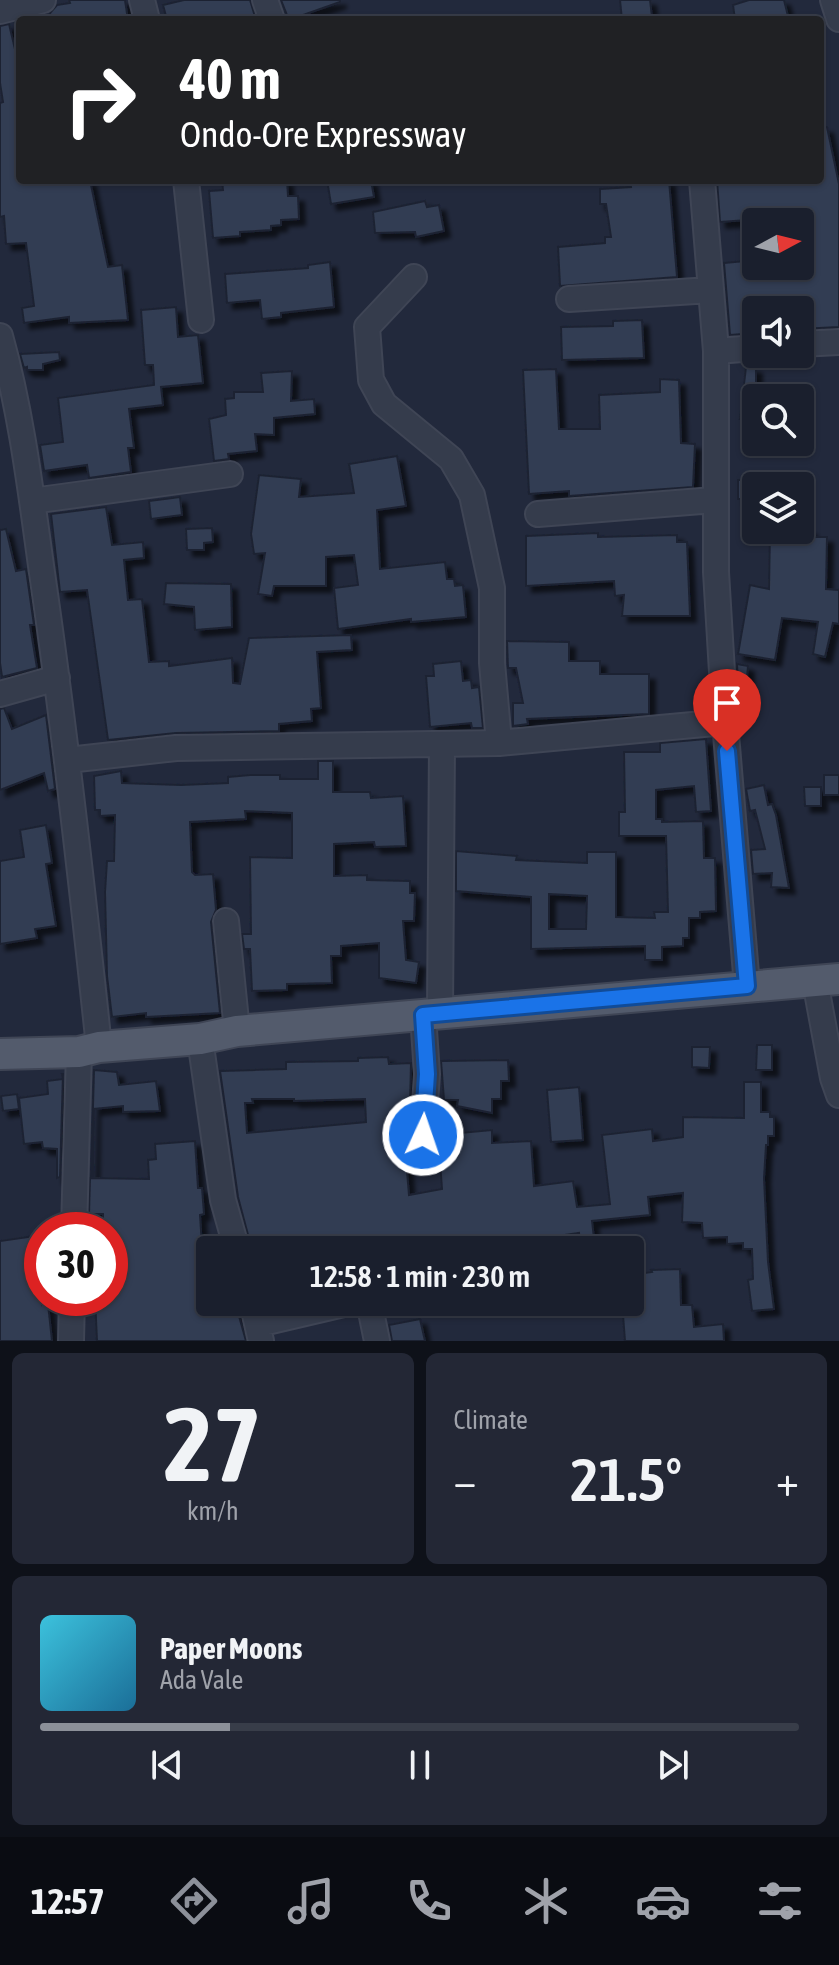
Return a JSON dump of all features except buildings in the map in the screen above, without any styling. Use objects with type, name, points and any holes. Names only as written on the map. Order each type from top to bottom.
[{"type":"main road","points":[[0,1054],[89,1050],[200,1039],[237,1031],[827,980]]},
{"type":"street","points":[[0,11],[43,0]]},
{"type":"street","points":[[833,0],[839,19]]},
{"type":"street","points":[[186,184],[201,320]]},
{"type":"street","points":[[702,184],[716,351],[716,572],[747,986]]},
{"type":"street","points":[[414,277],[367,327],[371,380],[384,404],[451,459],[472,495],[492,588],[492,663],[499,743]]},
{"type":"street","points":[[569,299],[711,290]]},
{"type":"street","points":[[0,336],[11,435],[32,501],[68,760],[89,1050],[76,1212]]},
{"type":"street","points":[[814,343],[839,342]]},
{"type":"street","points":[[716,351],[742,349]]},
{"type":"street","points":[[32,501],[230,474]]},
{"type":"street","points":[[538,514],[714,500]]},
{"type":"street","points":[[0,694],[57,678]]},
{"type":"street","points":[[68,760],[176,748],[499,743],[725,722]]},
{"type":"street","points":[[421,1163],[432,1014],[442,744]]},
{"type":"street","points":[[226,921],[237,1031]]},
{"type":"street","points":[[827,980],[833,1078],[839,1095]]},
{"type":"street","points":[[200,1039],[223,1200],[233,1236]]},
{"type":"street","points":[[71,1341],[72,1316]]},
{"type":"street","points":[[257,1322],[286,1316]]},
{"type":"street","points":[[372,1316],[377,1341]]},
{"type":"route","points":[[423,1135],[427,1074],[423,1015],[747,986],[727,751]]}]
